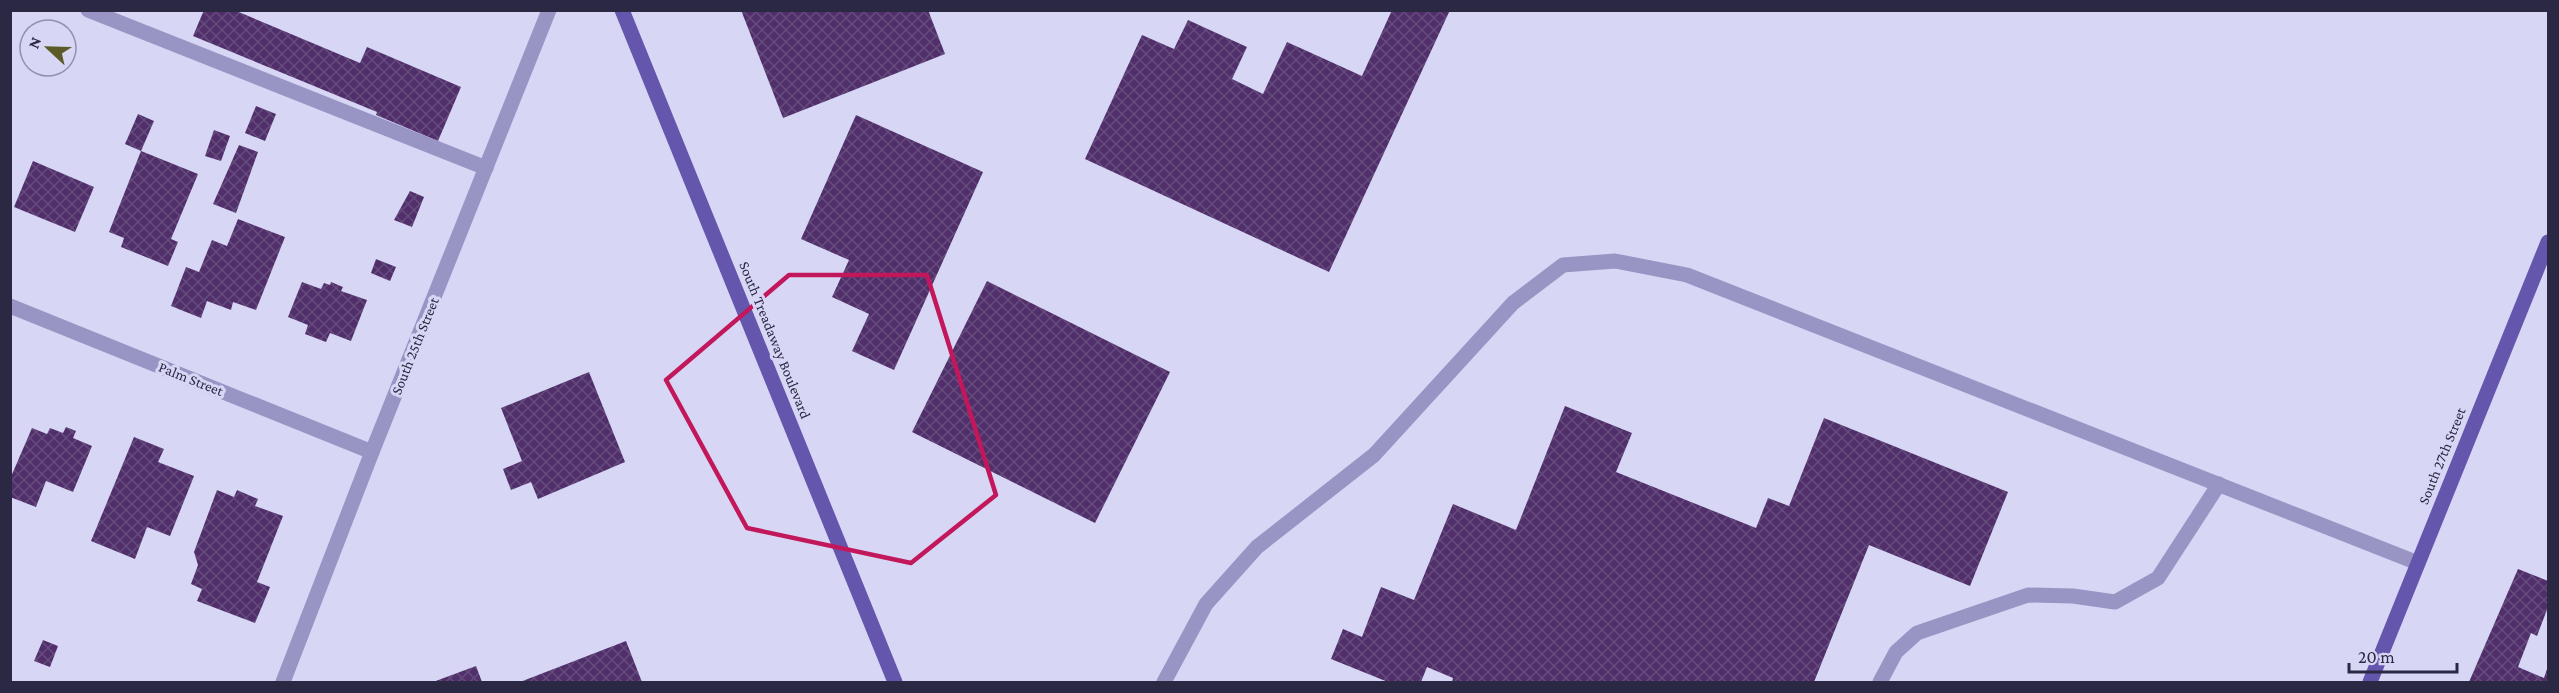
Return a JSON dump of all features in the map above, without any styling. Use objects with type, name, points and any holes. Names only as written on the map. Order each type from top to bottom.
[{"type":"main road","name":"South Treadaway Boulevard","points":[[621,10],[896,682]]},
{"type":"main road","name":"South 27th Street","points":[[2370,682],[2548,242]]},
{"type":"street","points":[[88,10],[486,168]]},
{"type":"street","name":"South 25th Street","points":[[283,682],[372,452],[549,10]]},
{"type":"street","points":[[1164,682],[1206,604],[1257,547],[1374,455],[1513,303],[1563,265],[1615,261],[1687,275],[2418,562]]},
{"type":"street","name":"Palm Street","points":[[10,306],[372,452]]},
{"type":"street","points":[[1880,682],[1896,652],[1917,633],[2028,595],[2073,596],[2115,602],[2158,578],[2219,484]]},
{"type":"highlighted area","points":[[789,275],[927,275],[996,495],[911,563],[747,528],[666,380]]},
{"type":"building","points":[[204,10],[234,10],[360,63],[367,47],[461,87],[438,141],[376,115],[377,112],[193,36]]},
{"type":"building","points":[[741,10],[928,10],[945,54],[783,118]]},
{"type":"building","points":[[1392,10],[1450,10],[1329,272],[1085,159],[1142,35],[1174,49],[1188,20],[1247,47],[1232,79],[1263,94],[1287,42],[1362,76]]},
{"type":"building","points":[[256,106],[276,114],[265,141],[245,133]]},
{"type":"building","points":[[138,114],[154,121],[141,151],[125,144]]},
{"type":"building","points":[[856,115],[983,172],[894,370],[852,351],[869,314],[832,297],[849,260],[801,239]]},
{"type":"building","points":[[214,130],[230,136],[221,161],[205,156]]},
{"type":"building","points":[[239,145],[258,152],[236,213],[213,204]]},
{"type":"building","points":[[141,151],[198,174],[171,239],[178,242],[168,266],[121,247],[124,238],[109,232]]},
{"type":"building","points":[[33,161],[94,187],[75,232],[14,207]]},
{"type":"building","points":[[410,191],[424,197],[412,227],[394,220]]},
{"type":"building","points":[[238,219],[285,237],[256,310],[233,302],[231,310],[207,301],[201,318],[171,306],[186,267],[199,272],[212,240],[227,246]]},
{"type":"building","points":[[376,259],[396,267],[390,281],[371,273]]},
{"type":"building","points":[[987,281],[1170,372],[1095,523],[912,432]]},
{"type":"building","points":[[302,282],[321,289],[324,283],[330,285],[331,282],[343,287],[341,291],[367,300],[351,341],[330,333],[326,342],[305,334],[308,325],[288,317]]},
{"type":"building","points":[[589,372],[625,462],[538,499],[531,482],[511,490],[503,469],[522,461],[501,408]]},
{"type":"building","points":[[1565,406],[1632,433],[1616,472],[1756,528],[1768,498],[1789,506],[1824,418],[2008,492],[1970,586],[1869,545],[1814,682],[1452,682],[1453,678],[1427,667],[1421,682],[1388,682],[1331,659],[1343,629],[1362,637],[1381,587],[1414,600],[1453,504],[1516,530]]},
{"type":"building","points":[[66,427],[76,431],[73,438],[92,446],[73,492],[46,481],[36,507],[10,497],[10,479],[32,428],[47,434],[50,428],[63,433]]},
{"type":"building","points":[[134,437],[164,449],[158,462],[194,476],[170,536],[147,527],[135,559],[91,541]]},
{"type":"building","points":[[217,490],[234,497],[237,490],[258,499],[255,506],[283,516],[257,582],[270,587],[255,623],[197,601],[202,589],[191,584],[198,565],[194,552]]},
{"type":"building","points":[[2518,569],[2548,581],[2548,607],[2537,636],[2531,633],[2518,667],[2544,678],[2548,666],[2548,682],[2469,682]]},
{"type":"building","points":[[43,640],[58,646],[50,667],[34,661]]},
{"type":"building","points":[[626,641],[642,682],[520,682]]},
{"type":"building","points":[[476,666],[482,682],[433,682]]}]
